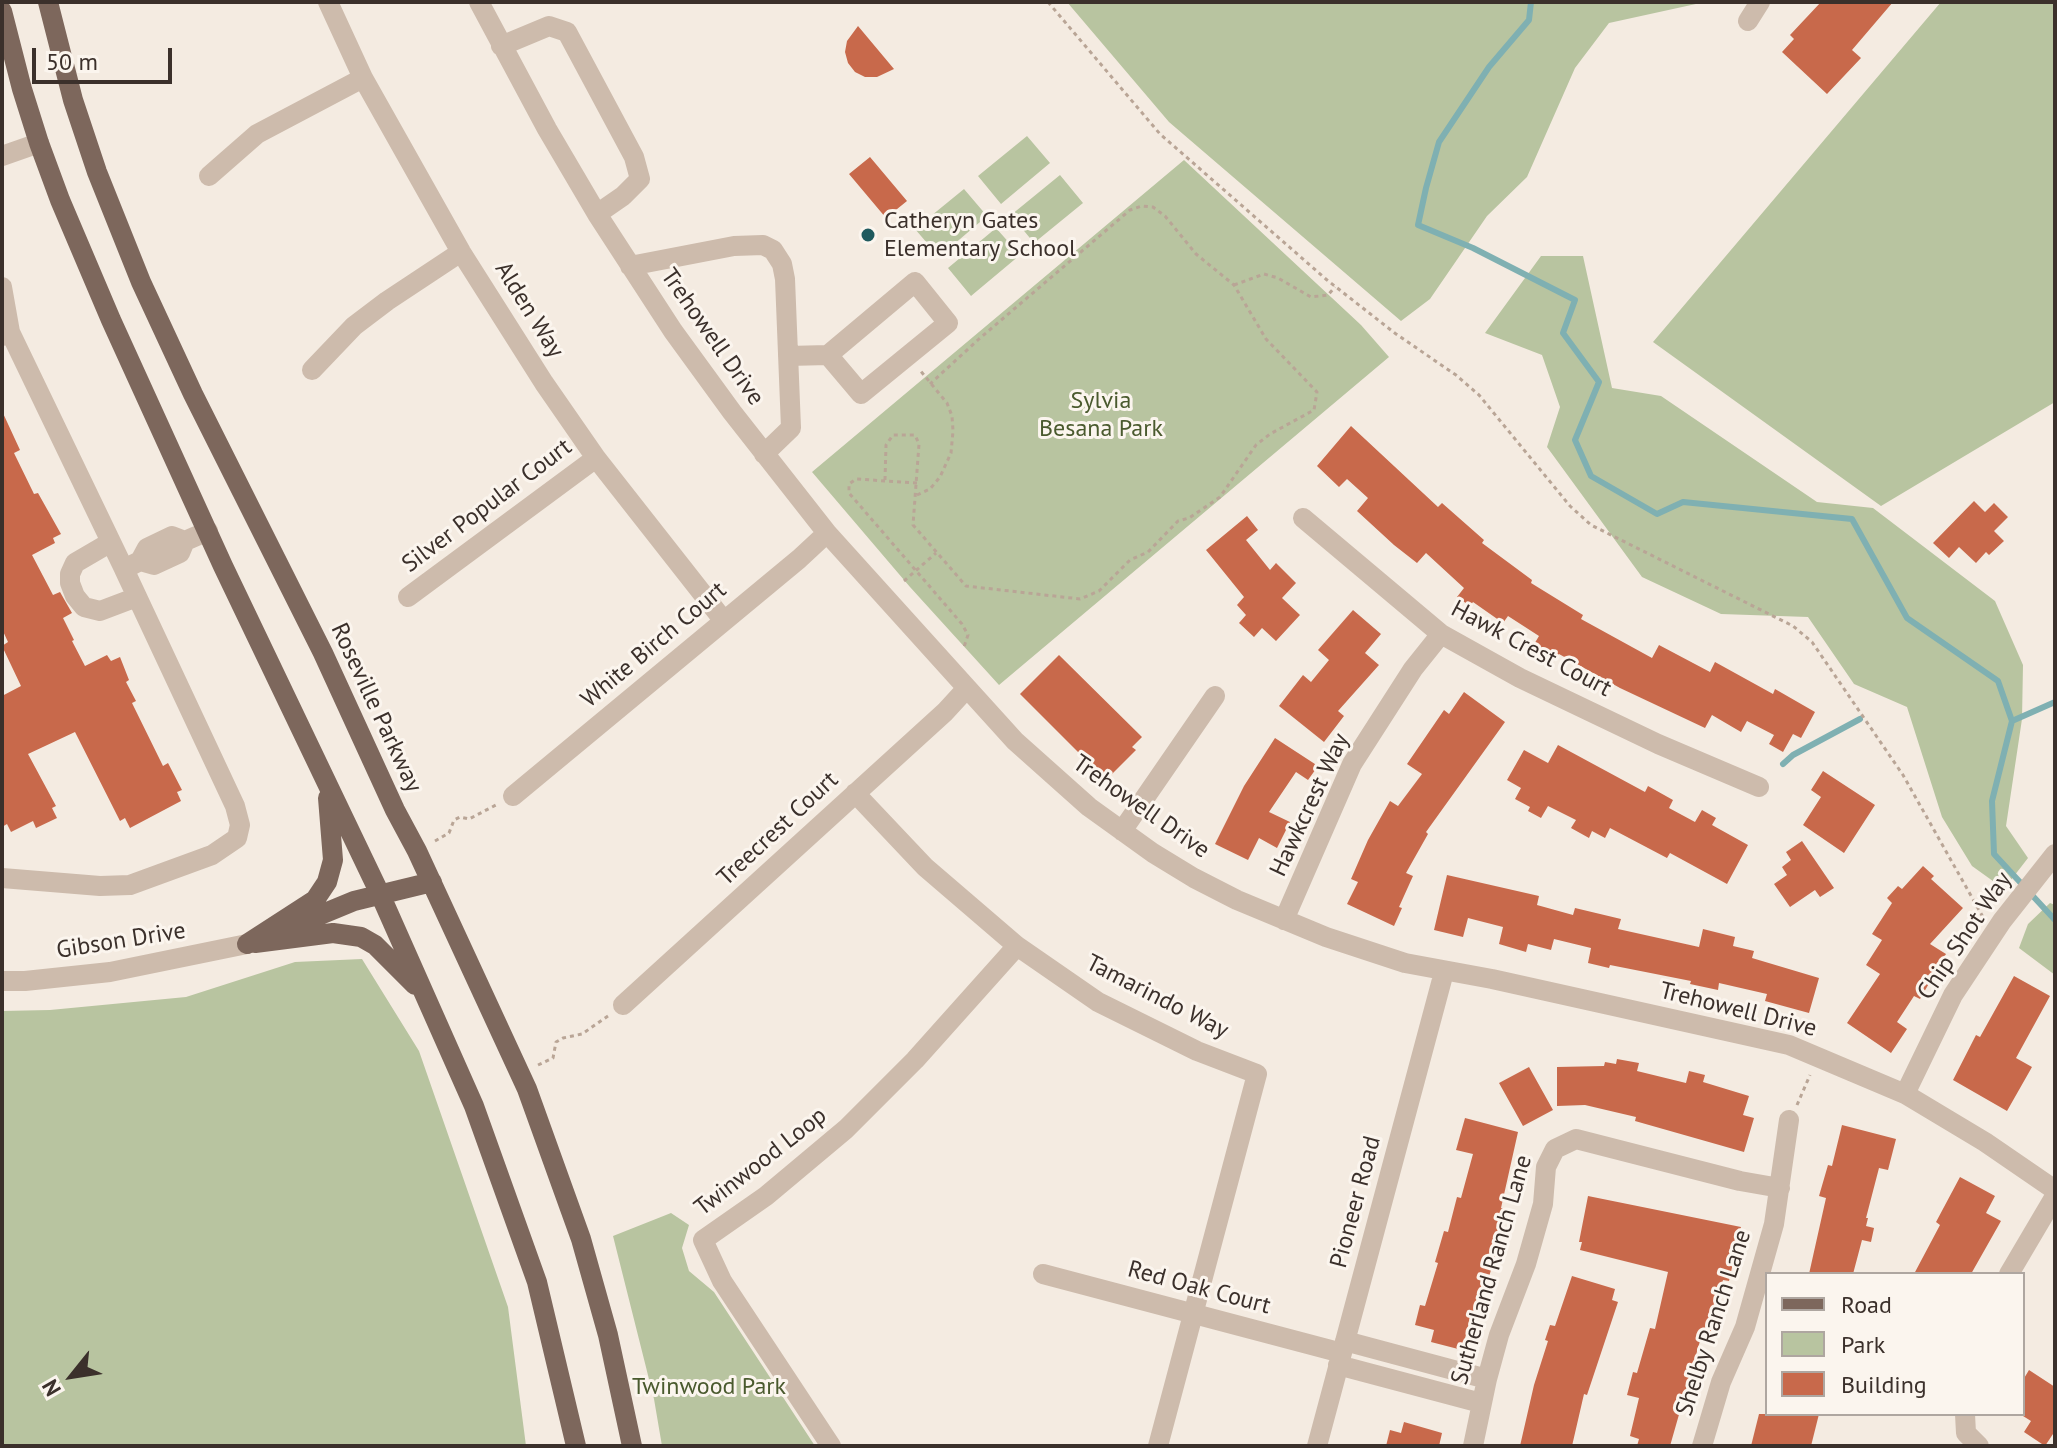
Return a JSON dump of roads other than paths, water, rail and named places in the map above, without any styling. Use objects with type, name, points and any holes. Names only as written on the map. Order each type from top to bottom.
[{"type":"main road","name":"Roseville Parkway","points":[[48,2],[73,100],[97,172],[141,282],[193,394],[323,653],[520,1074],[581,1239],[608,1335],[632,1446]]},
{"type":"main road","points":[[2,11],[39,143],[111,320],[380,894],[474,1106],[547,1320],[576,1446]]},
{"type":"main road","points":[[247,944],[315,900],[327,882],[333,860],[327,785]]},
{"type":"main road","points":[[247,944],[346,904],[432,882]]},
{"type":"main road","points":[[247,944],[333,933],[361,937],[375,945],[422,992]]},
{"type":"street","name":"Alden Way","points":[[328,2],[363,78],[461,252],[544,383],[596,458],[724,621]]},
{"type":"street","name":"Trehowell Drive","points":[[479,2],[597,214],[673,331],[764,454],[827,533],[1015,741],[1057,780],[1122,831],[1194,878],[1284,920],[1405,963],[1492,979],[1789,1045],[1905,1094],[1985,1142],[2055,1193]]},
{"type":"street","points":[[1748,21],[1760,2]]},
{"type":"street","points":[[501,46],[549,26],[567,32],[634,157],[640,179],[623,196],[597,214]]},
{"type":"street","points":[[209,176],[257,134],[363,78]]},
{"type":"street","points":[[2,156],[39,143]]},
{"type":"street","points":[[630,266],[734,246],[763,245],[773,250],[782,264],[785,279],[791,428],[764,454]]},
{"type":"street","points":[[312,370],[354,326],[461,252]]},
{"type":"street","points":[[788,356],[828,355],[915,282],[948,323],[861,394],[828,355]]},
{"type":"street","points":[[2,287],[6,334],[111,542],[132,565],[137,597],[235,806],[240,825],[237,838],[212,855],[130,885],[100,886],[2,878]]},
{"type":"street","name":"Silver Popular Court","points":[[408,597],[596,458]]},
{"type":"street","name":"Hawk Crest Court","points":[[1303,518],[1441,634],[1520,678],[1658,744],[1759,787]]},
{"type":"street","points":[[132,565],[147,548],[172,536],[185,541],[208,531]]},
{"type":"street","name":"White Birch Court","points":[[513,796],[827,533]]},
{"type":"street","points":[[111,542],[75,563],[70,574],[75,596],[84,607],[100,611],[137,597]]},
{"type":"street","name":"Hawkcrest Way","points":[[1284,920],[1352,764],[1413,669],[1441,634]]},
{"type":"street","name":"Treecrest Court","points":[[623,1005],[945,712],[967,688]]},
{"type":"street","points":[[1122,831],[1215,696]]},
{"type":"street","name":"Tamarindo Way","points":[[855,793],[925,867],[1017,946],[1098,1002],[1197,1051],[1257,1074],[1193,1313]]},
{"type":"street","name":"Chip Shot Way","points":[[1905,1094],[1953,995],[1998,928],[2052,857]]},
{"type":"street","name":"Gibson Drive","points":[[2,981],[110,972],[247,944]]},
{"type":"street","name":"Twinwood Loop","points":[[831,1446],[722,1281],[703,1240],[766,1196],[846,1129],[915,1060],[1017,946]]},
{"type":"street","name":"Pioneer Road","points":[[1317,1446],[1444,972]]},
{"type":"street","name":"Shelby Ranch Lane","points":[[1702,1446],[1721,1382],[1745,1327],[1774,1224],[1789,1120]]},
{"type":"street","name":"Sutherland Ranch Lane","points":[[1473,1446],[1499,1335],[1526,1264],[1543,1204],[1546,1167],[1555,1149],[1576,1139],[1740,1181],[1780,1188]]},
{"type":"street","points":[[2010,1272],[2055,1193]]},
{"type":"street","name":"Red Oak Court","points":[[1043,1274],[1342,1353]]},
{"type":"street","points":[[1158,1446],[1193,1313]]},
{"type":"street","points":[[1342,1353],[1487,1379]]},
{"type":"street","points":[[1342,1353],[1481,1403]]},
{"type":"street","points":[[1965,1416],[1966,1433],[1979,1446]]},
{"type":"waterway","points":[[1531,2],[1529,20],[1489,67],[1439,142],[1418,225],[1473,248],[1575,300],[1563,333],[1599,382],[1575,440],[1591,476],[1657,514],[1683,502],[1852,519],[1907,618],[1998,681],[2012,721],[1992,801],[1994,854],[2055,920]]},
{"type":"waterway","points":[[2012,721],[2055,702]]},
{"type":"waterway","points":[[1783,764],[1793,755],[1860,719]]},
{"type":"place","name":"Catheryn Gates Elementary School","points":[[868,235]]},
{"type":"park label","name":"Sylvia Besana Park","points":[[1101,415]]},
{"type":"park label","name":"Twinwood Park","points":[[709,1387]]}]
